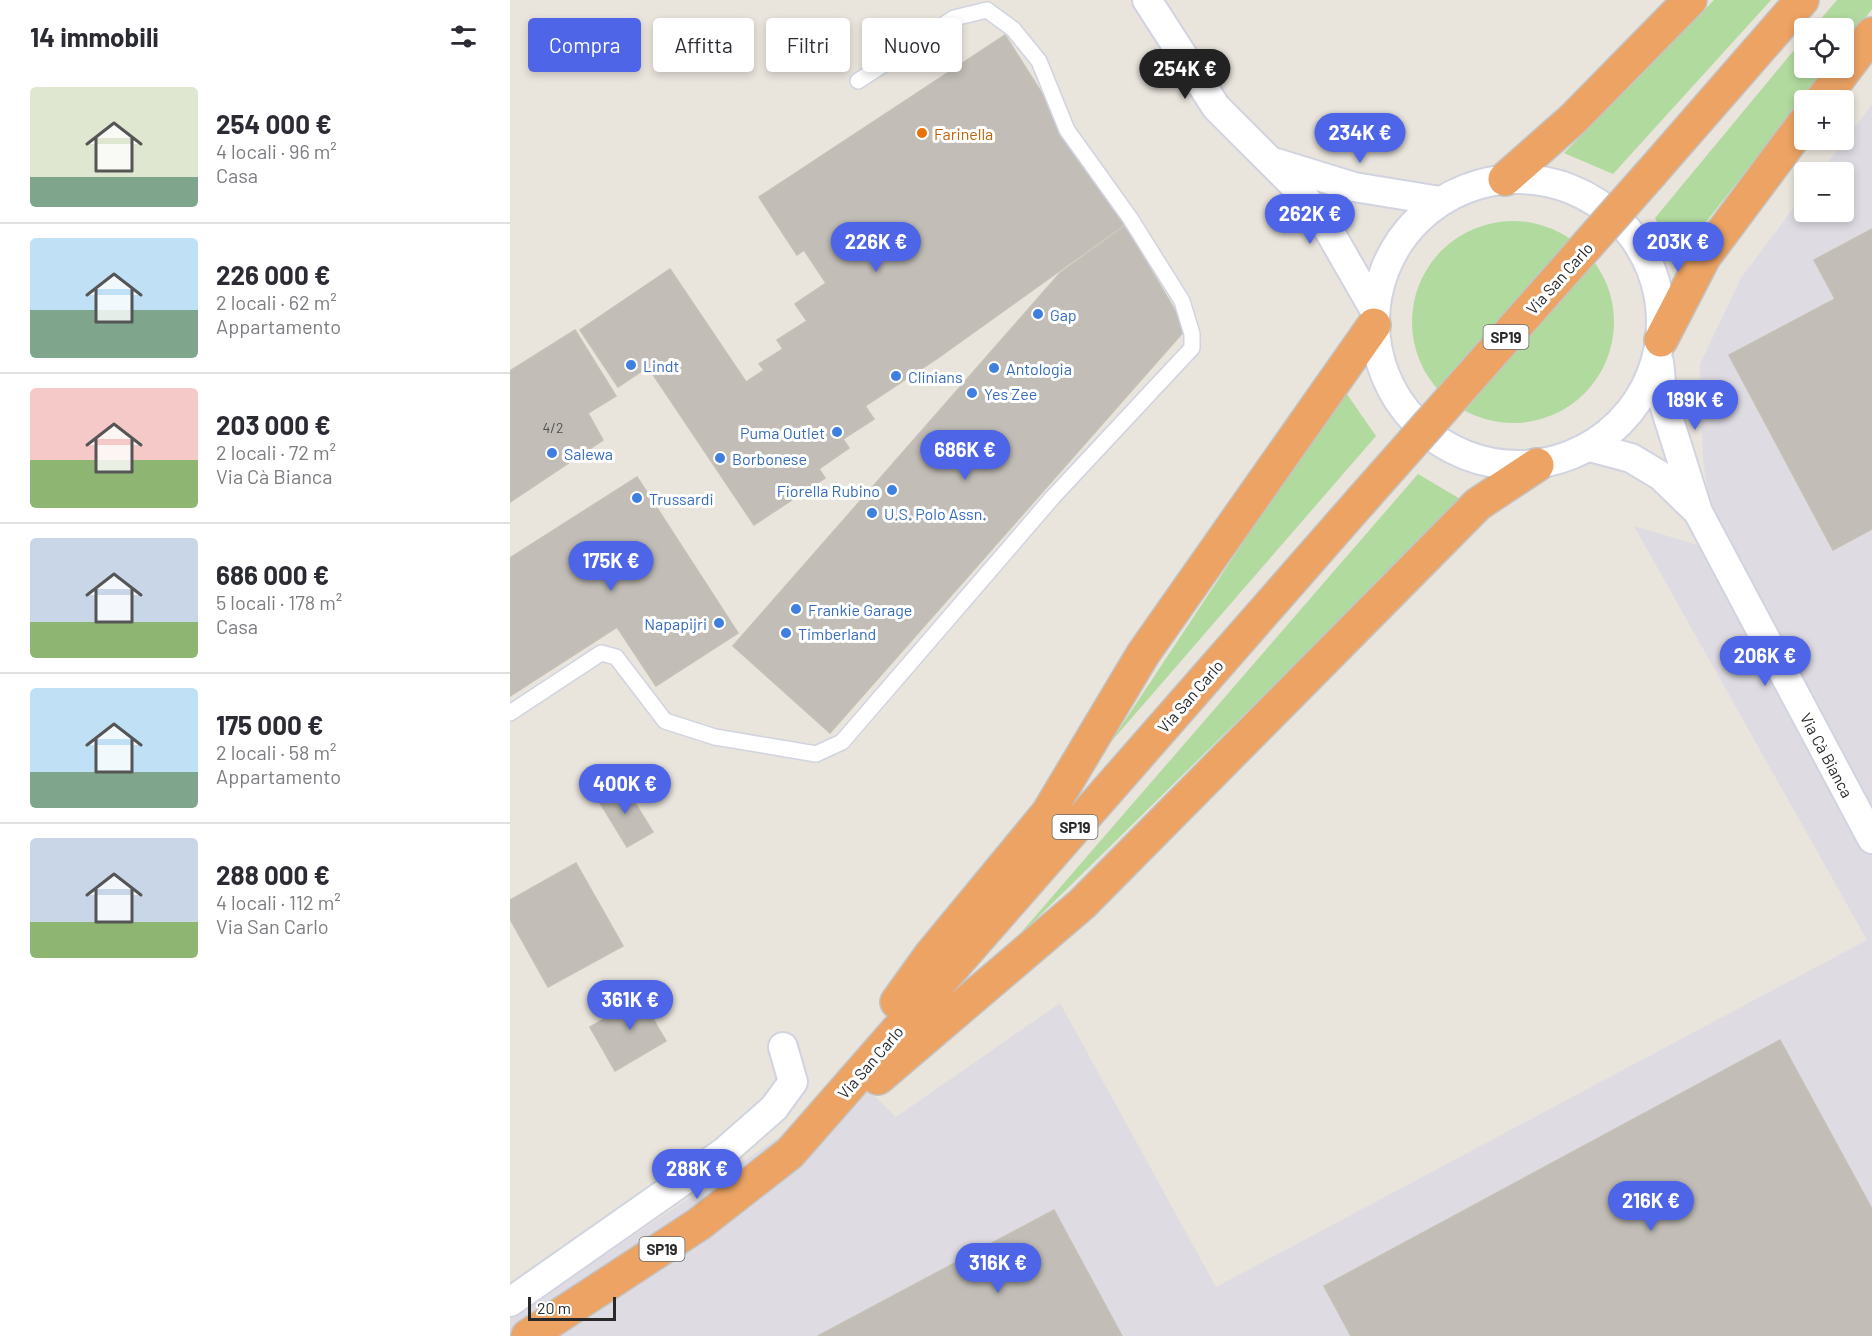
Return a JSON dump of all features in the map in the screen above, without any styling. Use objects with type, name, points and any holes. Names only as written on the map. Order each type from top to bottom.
[{"type":"highway","points":[[1505,179],[1573,119],[1690,0]]},
{"type":"highway","name":"Via San Carlo","points":[[528,1336],[699,1224],[790,1153],[1802,0]]},
{"type":"highway","points":[[1830,90],[1872,34]]},
{"type":"highway","points":[[1660,348],[1704,257],[1794,136]]},
{"type":"highway","points":[[790,1153],[930,956],[1048,813],[1143,654],[1374,317]]},
{"type":"highway","points":[[790,1153],[1082,904],[1478,504],[1538,465]]},
{"type":"street","points":[[1147,0],[1216,107],[1298,189],[1328,229],[1374,317]]},
{"type":"street","points":[[1271,161],[1354,187],[1440,201]]},
{"type":"street","points":[[1505,179],[1537,180],[1568,188],[1597,202],[1621,222],[1641,248],[1654,277],[1661,308],[1660,348],[1649,384],[1634,409],[1614,430],[1590,447],[1565,459],[1538,465],[1497,465],[1458,453],[1424,432],[1398,401],[1381,365],[1374,317],[1381,277],[1395,248],[1415,222],[1440,201],[1471,186],[1505,179]]},
{"type":"street","name":"Via Cà Bianca","points":[[1660,348],[1663,400],[1698,512],[1872,839]]},
{"type":"street","name":"Via Cà Bianca","points":[[1590,447],[1631,458],[1661,476],[1698,512]]},
{"type":"street","points":[[510,1302],[724,1152],[774,1108],[793,1082],[783,1047]]},
{"type":"lane","points":[[510,713],[601,653],[616,657],[665,721],[715,737],[816,754],[842,742],[1053,497],[1192,348],[1192,334],[1182,301],[1130,218],[1067,130],[1039,61],[1013,29],[987,10],[954,18],[858,81]]},
{"type":"shaded area","points":[[1872,104],[1872,1336],[510,1336],[510,1319],[861,1082],[896,1117],[1060,1003],[1216,1287],[1867,940],[1634,526],[1718,551],[1703,461],[1700,364],[1741,278],[1794,207],[1794,222],[1854,222],[1854,162],[1828,162],[1838,150],[1854,150],[1854,128]]},
{"type":"green space","points":[[1714,0],[1771,0],[1613,174],[1564,153]]},
{"type":"green space","points":[[1837,0],[1872,0],[1872,9],[1854,33],[1854,18],[1822,18]]},
{"type":"green space","points":[[1794,50],[1794,78],[1819,78],[1810,90],[1794,90],[1794,110],[1677,259],[1655,218]]},
{"type":"green space","points":[[1503,221],[1523,221],[1552,228],[1585,250],[1607,283],[1614,322],[1607,361],[1585,394],[1552,416],[1523,423],[1503,423],[1474,416],[1441,394],[1419,361],[1412,332],[1412,312],[1419,283],[1441,250],[1474,228]]},
{"type":"green space","points":[[1344,390],[1376,436],[1110,743]]},
{"type":"green space","points":[[1418,474],[1462,500],[1012,943]]},
{"type":"building","points":[[1005,35],[1125,224],[938,358],[865,406],[874,419],[843,439],[849,448],[819,469],[825,478],[754,525],[648,367],[618,387],[580,330],[670,269],[746,382],[764,370],[759,364],[783,349],[777,340],[807,321],[795,304],[826,283],[804,250],[797,255],[759,197],[949,72],[962,72],[962,63]]},
{"type":"building","points":[[1125,226],[1186,329],[830,733],[733,646],[1060,273]]},
{"type":"building","points":[[1872,229],[1872,529],[1833,550],[1729,355],[1835,299],[1814,260]]},
{"type":"building","points":[[575,330],[616,396],[588,413],[603,440],[510,502],[510,371]]},
{"type":"building","points":[[637,477],[738,633],[656,686],[617,627],[510,696],[510,558]]},
{"type":"building","points":[[622,782],[653,832],[627,847],[597,798]]},
{"type":"building","points":[[576,863],[623,946],[548,987],[510,919],[510,900]]},
{"type":"building","points":[[652,991],[664,1012],[653,1019],[666,1041],[615,1071],[590,1027]]},
{"type":"building","points":[[1780,1040],[1872,1209],[1872,1336],[1351,1336],[1324,1286]]},
{"type":"building","points":[[1054,1210],[1122,1336],[818,1336]]},
{"type":"place","name":"Farinella","points":[[922,133]]},
{"type":"place","name":"Gap","points":[[1038,314]]},
{"type":"place","name":"Lindt","points":[[631,365]]},
{"type":"place","name":"Antologia","points":[[994,368]]},
{"type":"place","name":"Clinians","points":[[896,376]]},
{"type":"place","name":"Yes Zee","points":[[972,393]]},
{"type":"place","name":"Puma Outlet","points":[[837,432]]},
{"type":"place","name":"Salewa","points":[[552,453]]},
{"type":"place","name":"Borbonese","points":[[720,458]]},
{"type":"place","name":"Fiorella Rubino","points":[[892,490]]},
{"type":"place","name":"Trussardi","points":[[637,498]]},
{"type":"place","name":"U.S. Polo Assn.","points":[[872,513]]},
{"type":"place","name":"Frankie Garage","points":[[796,609]]},
{"type":"place","name":"Napapijri","points":[[719,623]]},
{"type":"place","name":"Timberland","points":[[786,633]]}]
